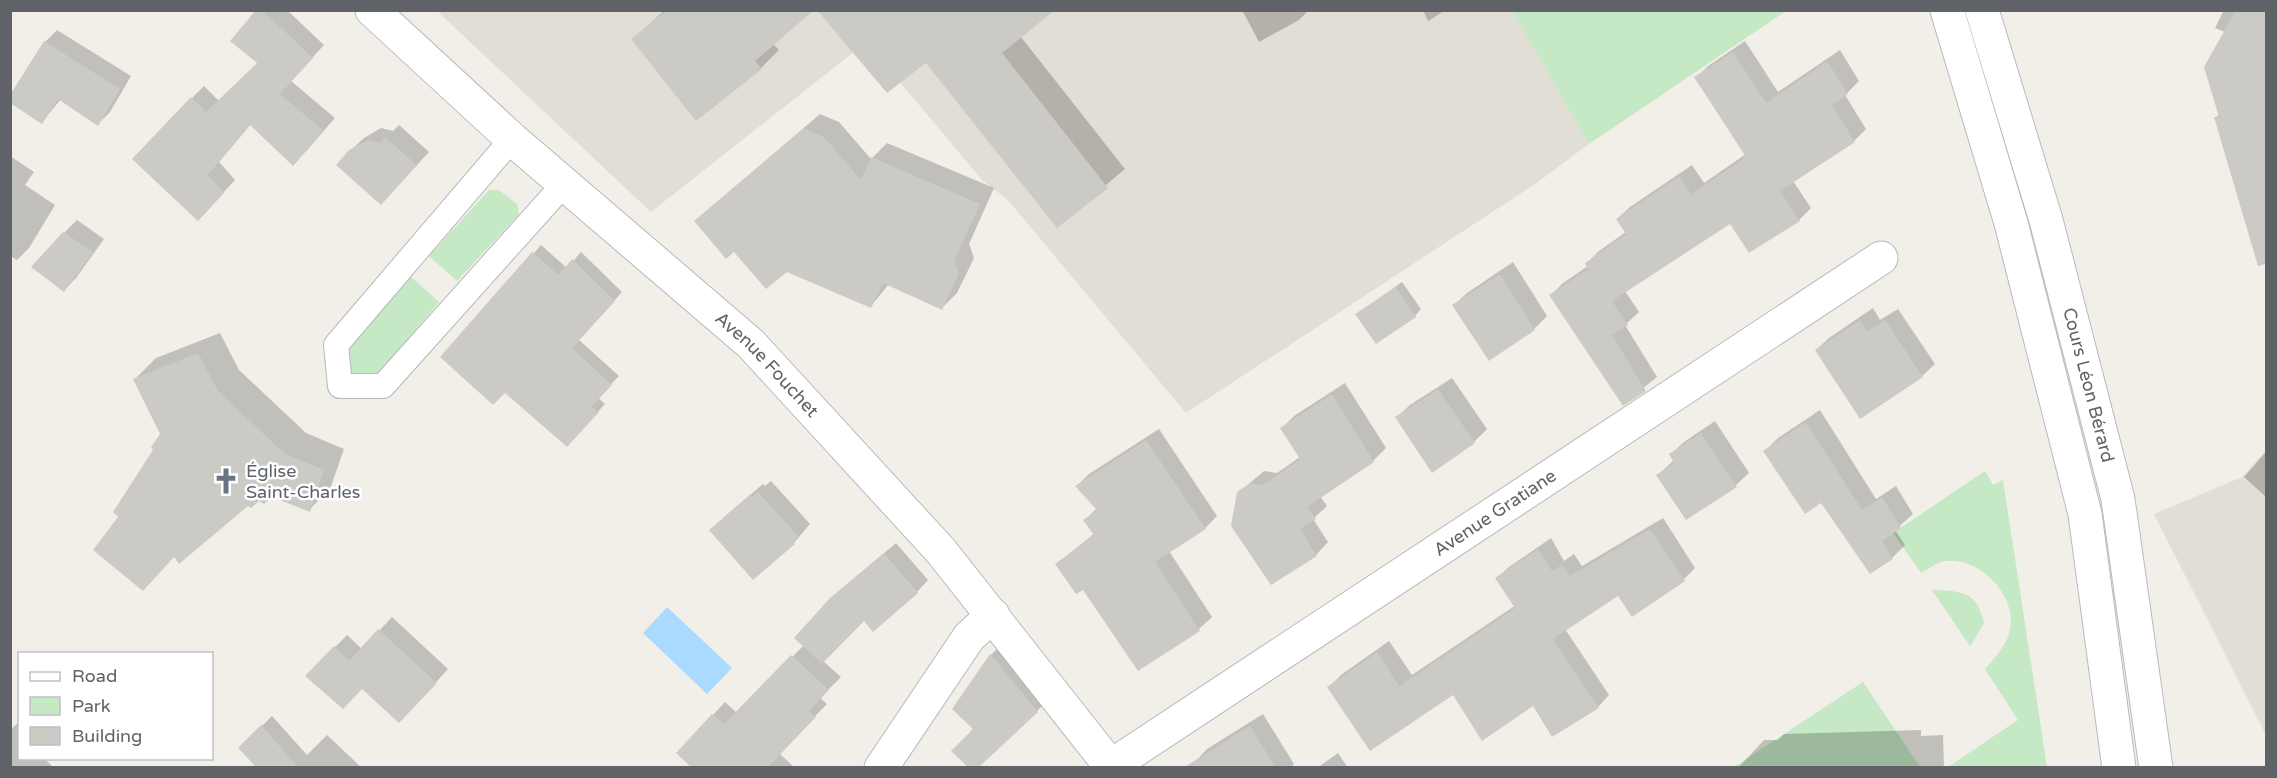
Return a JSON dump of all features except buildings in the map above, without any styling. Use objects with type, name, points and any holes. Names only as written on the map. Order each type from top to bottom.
[{"type":"street","name":"Avenue Fouchet","points":[[372,10],[512,140],[752,344],[942,551],[1111,767]]},
{"type":"street","name":"Cours Léon Bérard","points":[[1947,10],[2012,223],[2085,514],[2120,768]]},
{"type":"street","name":"Cours Léon Bérard","points":[[1982,10],[2046,220],[2118,499],[2156,768]]},
{"type":"street","name":"Avenue Gratiane","points":[[1111,767],[1881,258]]},
{"type":"street","points":[[881,768],[969,637],[993,615]]},
{"type":"lane","points":[[512,140],[336,345],[340,386],[383,386],[564,184]]},
{"type":"shaded area","points":[[437,11],[1512,11],[1589,144],[1538,182],[1186,413],[1007,199],[983,181],[882,61],[869,40],[651,212]]},
{"type":"shaded area","points":[[2266,450],[2266,735],[2154,514],[2242,477]]},
{"type":"green space","points":[[1512,11],[1786,11],[1589,144]]},
{"type":"green space","points":[[489,190],[499,190],[517,204],[519,214],[457,281],[429,256]]},
{"type":"green space","points":[[411,277],[439,302],[375,378],[358,380],[347,371],[345,353]]},
{"type":"green space","points":[[1985,471],[1993,485],[2003,480],[2047,767],[1948,767],[2018,720],[1985,669],[1997,656],[2010,630],[2011,617],[2008,603],[1992,580],[1981,570],[1968,564],[1955,561],[1941,562],[1921,573],[1893,533]]},
{"type":"green space","points":[[1932,590],[1959,592],[1977,604],[1984,623],[1970,646]]},
{"type":"green space","points":[[1863,682],[1920,767],[1733,767],[1737,765]]},
{"type":"water","points":[[667,607],[732,668],[707,694],[643,633]]},
{"type":"place","name":"Église Saint-Charles","points":[[226,481]]}]
